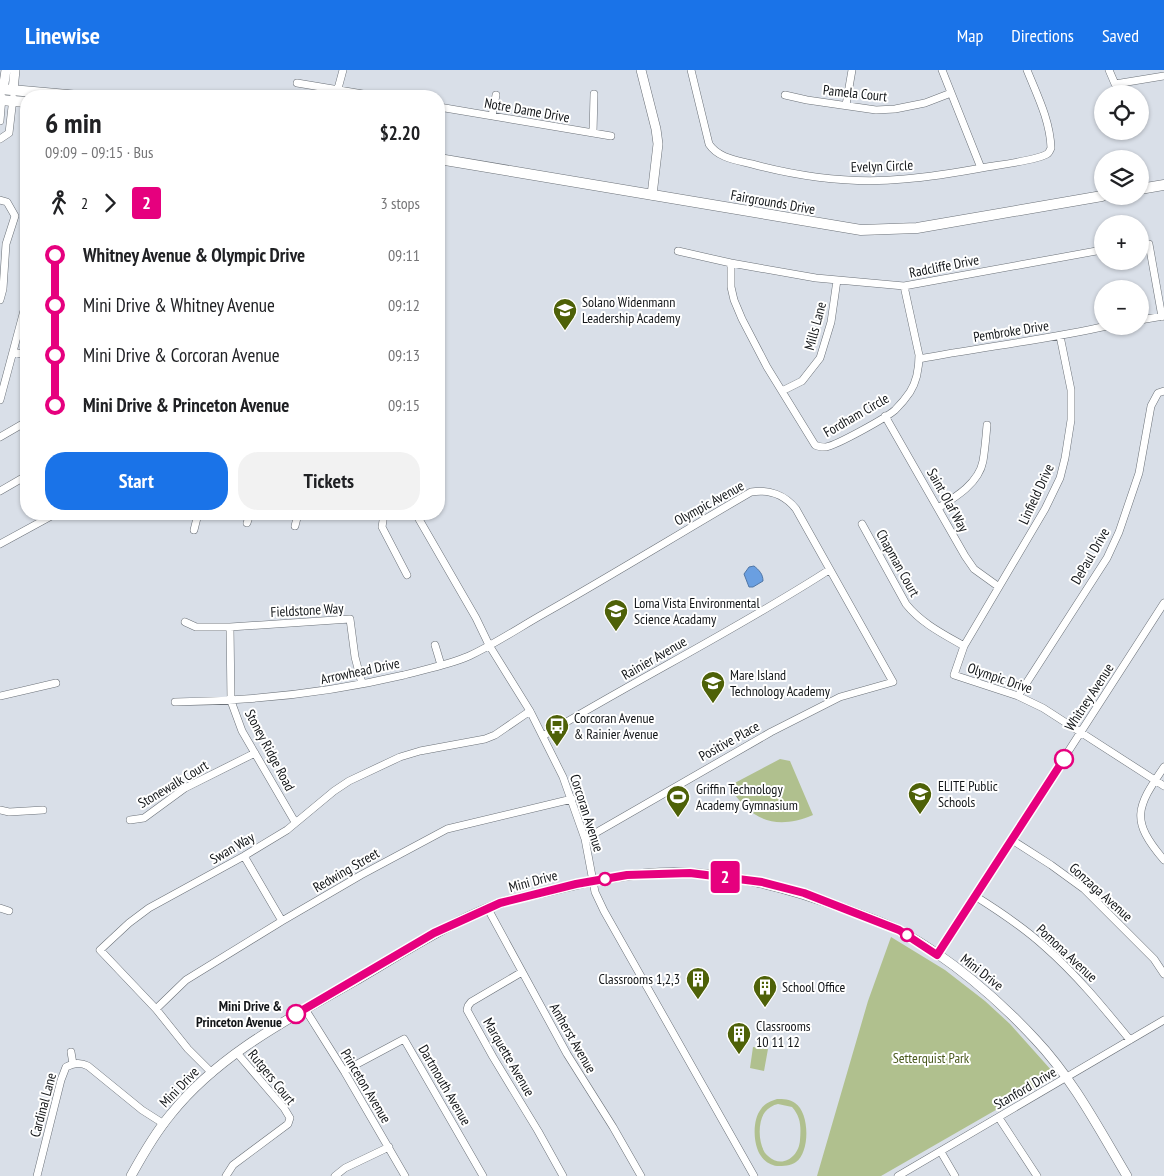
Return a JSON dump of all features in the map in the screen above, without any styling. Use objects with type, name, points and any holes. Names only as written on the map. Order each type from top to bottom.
[{"type":"main road","points":[[5,95],[20,95]]},
{"type":"main road","points":[[5,95],[20,100]]},
{"type":"main road","name":"Fairgrounds Drive","points":[[445,160],[861,230],[917,228],[1094,197]]},
{"type":"main road","points":[[1149,188],[1164,185]]},
{"type":"street","points":[[0,121],[5,95],[6,70]]},
{"type":"street","points":[[1,137],[10,133],[5,95],[14,70]]},
{"type":"street","points":[[338,90],[343,70]]},
{"type":"street","points":[[641,70],[658,144],[652,195]]},
{"type":"street","name":"Evelyn Circle","points":[[692,70],[709,144],[714,152],[768,168],[838,180],[904,179],[1019,162],[1046,154],[1051,148],[1051,135],[1027,70]]},
{"type":"street","points":[[846,105],[852,70]]},
{"type":"street","points":[[942,70],[981,168]]},
{"type":"street","points":[[1109,70],[1115,84],[1164,76]]},
{"type":"street","points":[[297,83],[325,90]]},
{"type":"street","name":"Pamela Court","points":[[785,96],[876,110],[895,109],[925,103],[951,93]]},
{"type":"street","points":[[593,133],[594,94]]},
{"type":"street","points":[[492,116],[496,95]]},
{"type":"street","name":"Notre Dame Drive","points":[[445,108],[611,136]]},
{"type":"street","points":[[0,200],[7,202],[15,216],[3,244],[0,300]]},
{"type":"street","points":[[1149,244],[1163,317],[1149,319]]},
{"type":"street","name":"Radcliffe Drive","points":[[678,251],[731,263],[837,280],[904,286],[1094,251]]},
{"type":"street","name":"Fordham Circle","points":[[731,263],[731,287],[734,300],[763,359],[810,438],[818,447],[837,444],[885,416],[895,410],[910,392],[917,378],[919,359],[904,286]]},
{"type":"street","name":"Mills Lane","points":[[782,392],[802,381],[820,358],[831,322],[837,280]]},
{"type":"street","points":[[0,400],[20,327]]},
{"type":"street","name":"Pembroke Drive","points":[[919,359],[1094,329]]},
{"type":"street","name":"Linfield Drive","points":[[964,646],[1045,509],[1060,478],[1071,420],[1071,390],[1060,336]]},
{"type":"street","points":[[13,352],[20,354]]},
{"type":"street","name":"DePaul Drive","points":[[1018,696],[1107,558],[1119,532],[1139,473],[1151,406],[1158,393],[1164,391]]},
{"type":"street","name":"Saint Olaf Way","points":[[885,416],[965,556],[974,569],[999,587]]},
{"type":"street","points":[[0,437],[20,425]]},
{"type":"street","points":[[938,508],[956,497],[978,475],[983,462],[987,426]]},
{"type":"street","points":[[0,491],[20,479]]},
{"type":"street","name":"Olympic Avenue","points":[[489,645],[751,492],[769,492],[790,501],[796,509],[893,682]]},
{"type":"street","points":[[0,544],[44,520]]},
{"type":"street","points":[[194,530],[196,520]]},
{"type":"street","points":[[295,526],[296,520]]},
{"type":"street","points":[[383,520],[382,527],[407,575]]},
{"type":"street","name":"Corcoran Avenue","points":[[419,520],[476,618],[489,645],[530,711],[563,777],[585,838],[595,892],[604,911],[753,1173]]},
{"type":"street","name":"Chapman Court","points":[[862,524],[906,604],[914,614],[923,622],[964,646]]},
{"type":"street","name":"Rainier Avenue","points":[[543,736],[751,618],[829,570]]},
{"type":"street","name":"Whitney Avenue","points":[[937,955],[1164,603]]},
{"type":"street","name":"Fieldstone Way","points":[[230,626],[350,619],[355,657],[362,684]]},
{"type":"street","points":[[185,622],[196,627],[230,626]]},
{"type":"street","name":"Stoney Ridge Road","points":[[230,626],[231,702],[242,730],[295,822]]},
{"type":"street","points":[[435,645],[442,665]]},
{"type":"street","name":"Arrowhead Drive","points":[[175,702],[231,702],[326,691],[442,665],[469,656],[489,645]]},
{"type":"street","name":"Olympic Drive","points":[[964,646],[954,675],[1018,696],[1044,708],[1164,786]]},
{"type":"street","points":[[0,696],[56,682]]},
{"type":"street","name":"Positive Place","points":[[585,838],[771,732],[840,697],[893,682]]},
{"type":"street","name":"Swan Way","points":[[212,1073],[188,1049],[156,1009],[100,950],[129,922],[150,908],[287,830],[334,791],[363,774],[400,757],[420,751],[485,739],[495,735],[530,711]]},
{"type":"street","name":"Stonewalk Court","points":[[130,820],[144,818],[184,788],[255,753]]},
{"type":"street","points":[[1164,767],[1148,791],[1142,804],[1140,819],[1144,834],[1164,860]]},
{"type":"street","name":"Redwing Street","points":[[156,1009],[186,980],[282,921],[447,829],[572,800]]},
{"type":"street","points":[[0,810],[9,812],[43,810]]},
{"type":"street","name":"Gonzaga Avenue","points":[[1012,840],[1084,890],[1154,960],[1164,974]]},
{"type":"street","points":[[244,856],[282,921]]},
{"type":"street","name":"Mini Drive","points":[[131,1176],[151,1140],[189,1094],[237,1052],[305,1009],[434,933],[510,901],[593,881],[627,875],[690,873],[762,882],[804,893],[899,930],[937,955],[1004,1008],[1037,1040],[1068,1078],[1127,1176]]},
{"type":"street","name":"Pomona Avenue","points":[[975,896],[995,908],[1044,946],[1092,994],[1130,1040]]},
{"type":"street","points":[[0,908],[9,911]]},
{"type":"street","name":"Amherst Avenue","points":[[488,909],[566,1054],[613,1127],[641,1176]]},
{"type":"street","name":"Marquette Avenue","points":[[522,972],[471,1002],[467,1010],[563,1176]]},
{"type":"street","name":"Princeton Avenue","points":[[305,1009],[344,1071],[405,1176]]},
{"type":"street","name":"Stanford Drive","points":[[898,1176],[1164,1020]]},
{"type":"street","name":"Dartmouth Avenue","points":[[344,1071],[404,1039],[483,1176]]},
{"type":"street","points":[[71,1052],[74,1064]]},
{"type":"street","name":"Rutgers Court","points":[[226,1176],[233,1165],[288,1124],[290,1118],[284,1108],[237,1052]]},
{"type":"street","name":"Cardinal Lane","points":[[36,1176],[66,1067],[82,1063],[88,1066],[142,1110],[164,1124]]},
{"type":"street","points":[[999,1118],[1038,1176]]},
{"type":"street","points":[[335,1176],[346,1168],[388,1147]]},
{"type":"street","points":[[941,1152],[955,1176]]},
{"type":"street","points":[[743,1176],[753,1173]]},
{"type":"green space","points":[[780,759],[790,761],[813,815],[787,822],[775,822],[765,819],[746,807],[729,786]]},
{"type":"green space","name":"Setterquist Park","points":[[891,937],[945,970],[985,1001],[1010,1024],[1052,1071],[1050,1079],[881,1176],[817,1176],[868,1001]]},
{"type":"green space","points":[[753,1047],[768,1049],[764,1071],[750,1068]]},
{"type":"green space","points":[[777,1099],[795,1103],[800,1108],[806,1123],[804,1150],[796,1162],[789,1165],[777,1166],[768,1163],[761,1156],[756,1146],[755,1126],[758,1114],[764,1105]],"holes":[[[778,1104],[792,1107],[800,1122],[797,1152],[784,1161],[773,1160],[762,1147],[760,1135],[762,1116],[768,1109]]]},
{"type":"water","points":[[754,566],[760,572],[763,581],[753,587],[749,587],[744,574],[749,567]]},
{"type":"bus line","name":"2","points":[[296,1014],[434,933],[500,903],[576,884],[627,875],[690,873],[762,882],[804,893],[899,930],[937,955],[1064,759]]},
{"type":"place","name":"Solano Widenmann Leadership Academy","points":[[565,331]]},
{"type":"place","name":"Loma Vista Environmental Science Acadamy","points":[[616,632]]},
{"type":"place","name":"Mare Island Technology Academy","points":[[713,704]]},
{"type":"place","name":"Corcoran Avenue & Rainier Avenue","points":[[557,747]]},
{"type":"place","name":"ELITE Public Schools","points":[[920,815]]},
{"type":"place","name":"Griffin Technology Academy Gymnasium","points":[[678,818]]},
{"type":"place","name":"Classrooms 1,2,3","points":[[698,1000]]},
{"type":"place","name":"School Office","points":[[765,1008]]},
{"type":"place","name":"Mini Drive & Princeton Avenue","points":[[296,1014]]},
{"type":"place","name":"Classrooms 10 11 12","points":[[739,1055]]}]
